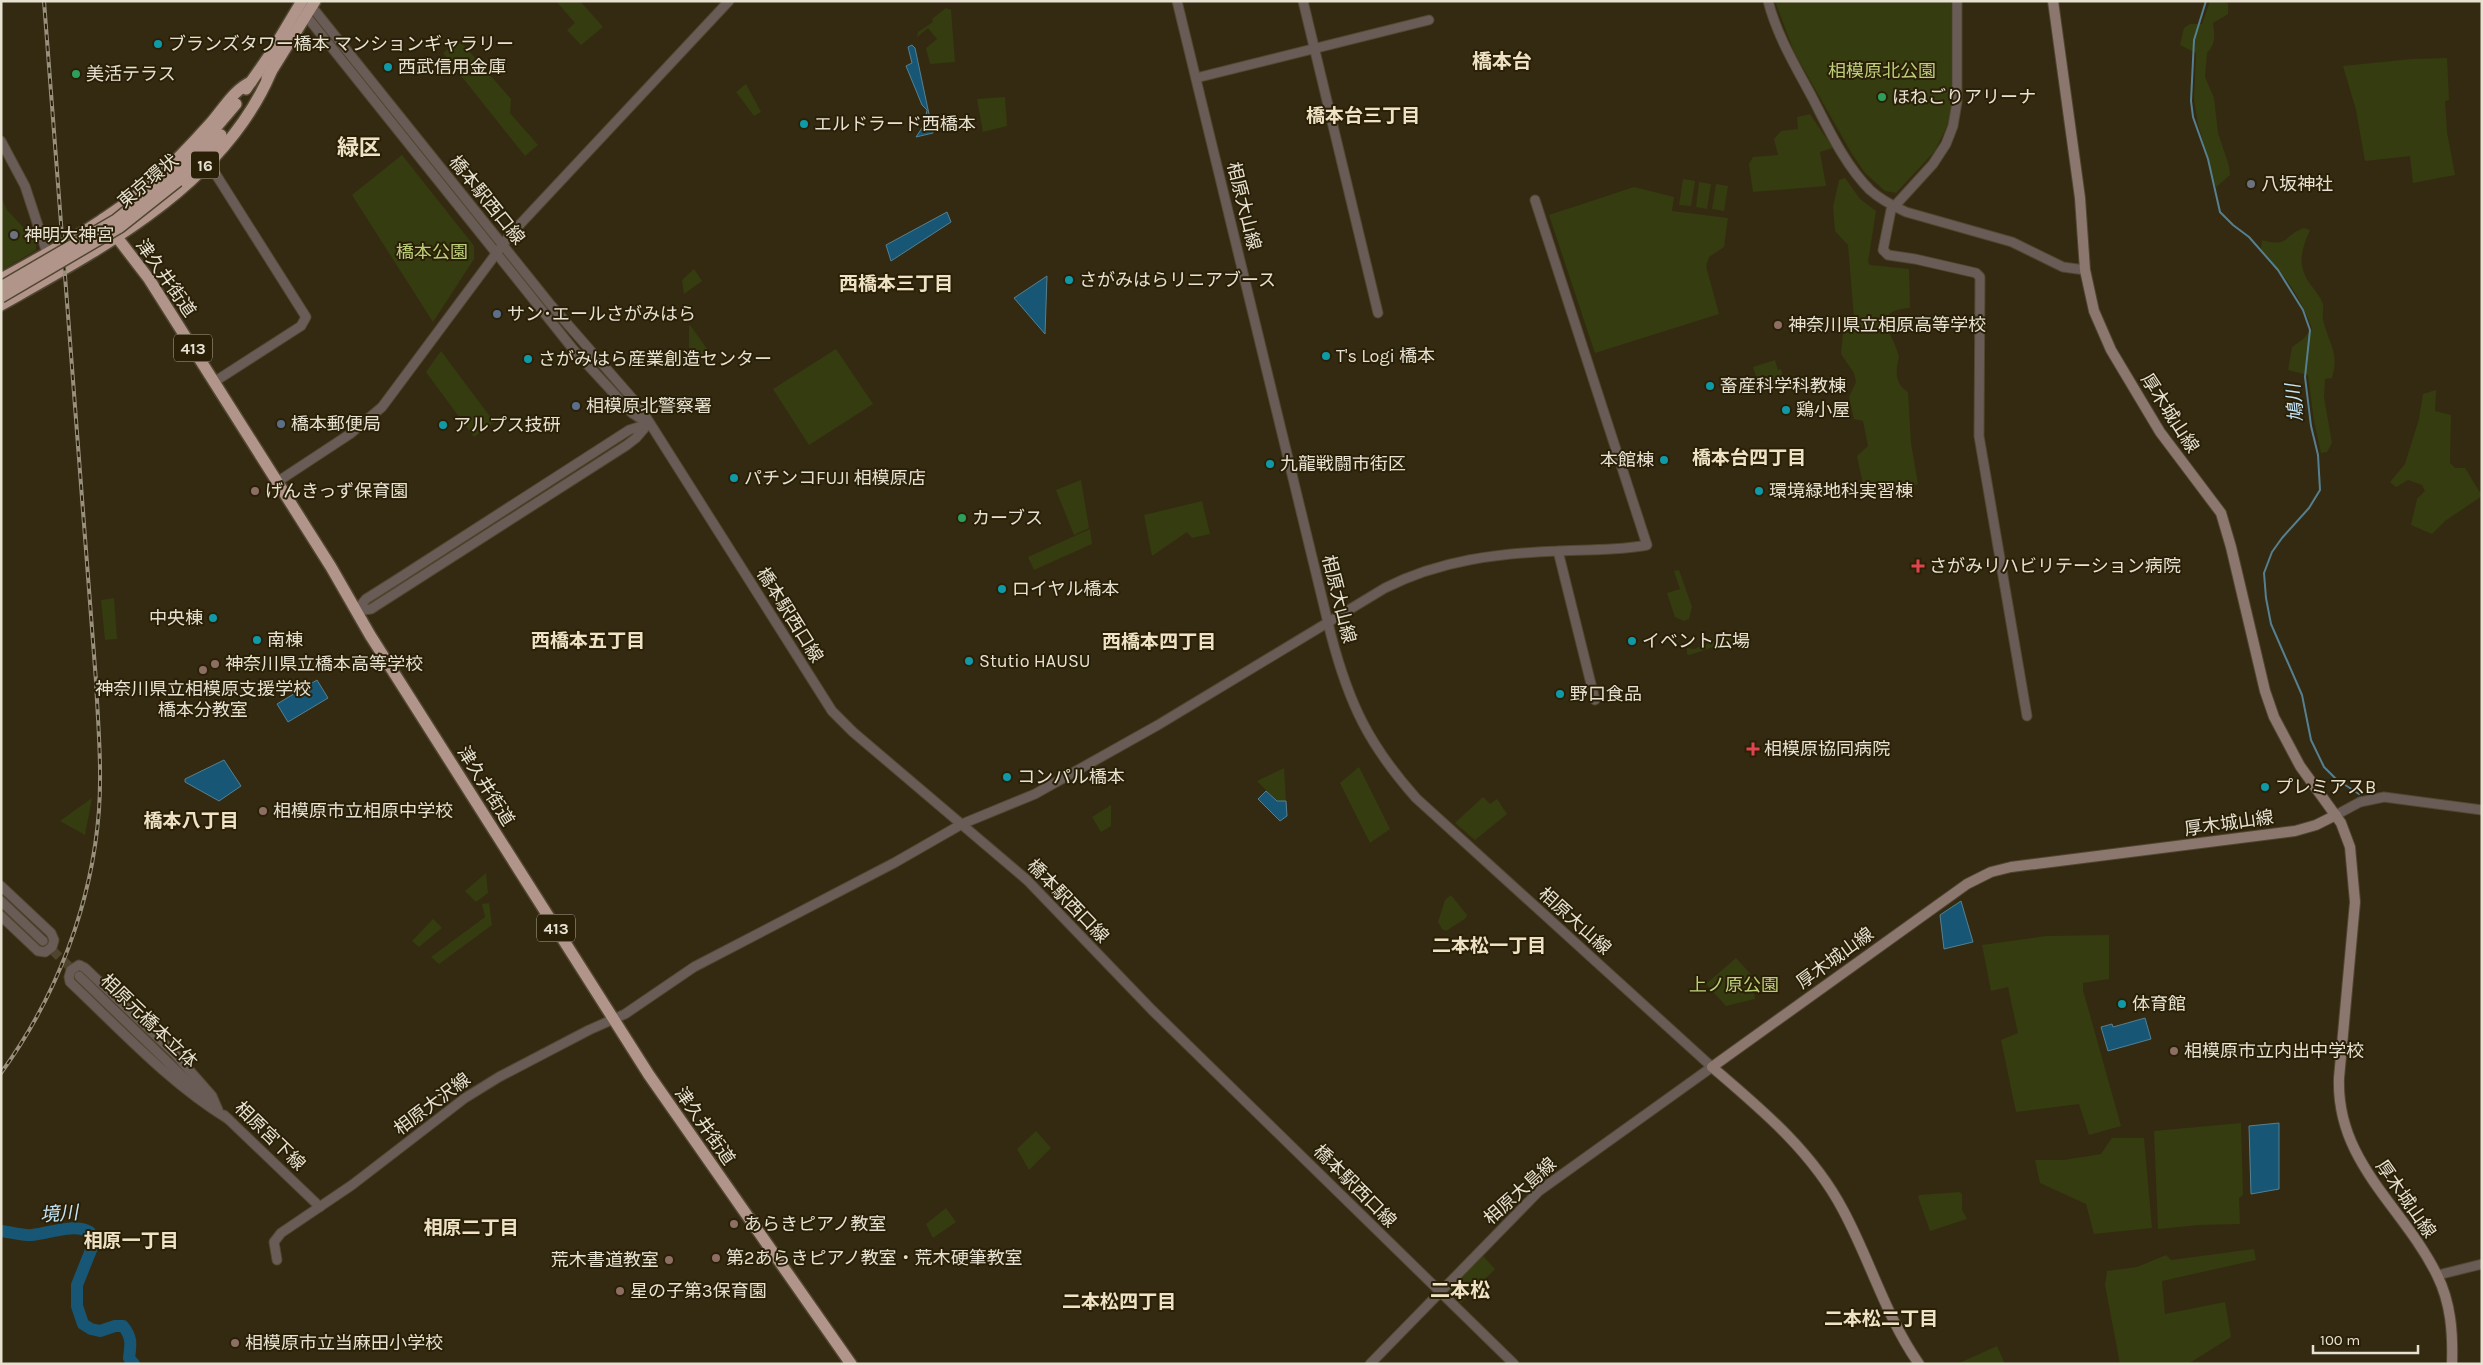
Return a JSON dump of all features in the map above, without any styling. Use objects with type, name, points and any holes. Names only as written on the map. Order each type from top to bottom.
[{"type":"highway","name":"東京環状","points":[[1,297],[120,227],[216,141],[271,72],[305,5]]},
{"type":"highway","name":"東京環状","points":[[1,287],[116,220],[175,178],[217,127],[305,5]]},
{"type":"highway","name":"16","points":[[1,305],[117,239],[154,212],[208,162],[247,116],[262,92],[271,72]]},
{"type":"highway","name":"16","points":[[1,279],[103,219],[156,179],[210,124],[242,86],[250,82]]},
{"type":"highway","name":"津久井街道","points":[[103,219],[148,278],[612,1019],[679,1120],[852,1364]]},
{"type":"highway","points":[[17,270],[20,282],[24,288],[29,290]]},
{"type":"main road","name":"厚木城山線","points":[[2053,1],[2082,211],[2085,270],[2094,311],[2111,350],[2165,440],[2220,513],[2231,546],[2265,691],[2274,717],[2300,766],[2343,826],[2350,847],[2355,892],[2339,1078],[2339,1102],[2342,1119],[2357,1155],[2438,1275],[2449,1310],[2453,1335],[2452,1364]]},
{"type":"main road","name":"厚木城山線","points":[[1712,1067],[1940,904],[1984,875],[2011,868],[2295,831],[2316,825],[2336,816]]},
{"type":"main road","points":[[1712,1067],[1784,1131],[1819,1171],[1842,1208],[1885,1302],[1919,1364]]},
{"type":"street","points":[[277,482],[350,434],[382,407],[495,253],[728,1]]},
{"type":"street","name":"相原大山線","points":[[1177,1],[1328,622],[1350,698],[1370,738],[1395,774],[1416,798],[1712,1067]]},
{"type":"street","points":[[1303,1],[1378,313]]},
{"type":"street","points":[[1768,1],[1780,36],[1841,150],[1866,185],[1893,206],[2012,242],[2063,267],[2085,270]]},
{"type":"street","points":[[1957,1],[1957,102],[1953,126],[1946,144],[1933,164],[1893,206],[1889,214],[1884,253],[1976,273],[1981,279],[1979,436],[2027,716]]},
{"type":"street","name":"橋本駅西口線","points":[[305,5],[581,342],[639,406],[648,424],[687,480],[827,704],[853,732],[1027,880],[1146,1004],[1514,1364]]},
{"type":"street","name":"橋本駅西口線","points":[[305,5],[359,84],[495,253],[598,377],[632,413],[648,424]]},
{"type":"street","points":[[1196,78],[1429,20]]},
{"type":"street","points":[[1,141],[25,186],[47,253]]},
{"type":"street","points":[[208,162],[306,317],[300,326],[214,382]]},
{"type":"street","name":"相原大沢線","points":[[277,1260],[274,1242],[281,1233],[320,1207],[482,1087],[516,1067],[625,1014],[694,967],[894,863],[962,824],[1035,794],[1158,725],[1328,622],[1395,584],[1440,566],[1497,555],[1626,549],[1647,545],[1535,200]]},
{"type":"street","points":[[356,611],[366,599],[629,430],[648,424]]},
{"type":"street","points":[[1558,551],[1595,700]]},
{"type":"street","points":[[2336,816],[2360,802],[2384,797],[2482,810]]},
{"type":"street","points":[[1,886],[52,935],[54,942],[52,947],[45,952],[38,951],[1,916]]},
{"type":"street","points":[[1,901],[43,941]]},
{"type":"street","points":[[218,1110],[212,1096],[175,1054],[86,968],[79,966],[71,970],[70,982],[136,1046],[201,1102],[228,1119]]},
{"type":"street","name":"相原元橋本立体","points":[[79,976],[196,1089]]},
{"type":"street","name":"相原大島線","points":[[1370,1364],[1545,1186],[1712,1067]]},
{"type":"street","name":"相原宮下線","points":[[196,1089],[320,1207]]},
{"type":"street","points":[[2438,1275],[2482,1264]]},
{"type":"green space","points":[[556,1],[580,1],[603,27],[581,45],[567,30],[575,23]]},
{"type":"green space","name":"相模原北公園","points":[[1775,1],[1951,1],[1951,107],[1948,124],[1935,151],[1896,193],[1885,191],[1865,173],[1852,154],[1794,52]]},
{"type":"green space","points":[[2210,1],[2225,1],[2228,4],[2228,14],[2213,23],[2214,39],[2207,53],[2205,77],[2214,98],[2218,133],[2229,166],[2230,175],[2216,187],[2198,124],[2194,100],[2196,53],[2180,45],[2184,28],[2190,24],[2202,24]]},
{"type":"green space","points":[[946,8],[951,10],[955,62],[930,64],[926,48],[937,39],[928,28],[917,37],[918,32],[933,22],[932,19]]},
{"type":"green space","points":[[461,42],[511,99],[510,113],[538,145],[525,156],[443,53],[454,44]]},
{"type":"green space","points":[[2447,58],[2449,100],[2445,101],[2447,132],[2455,175],[2413,183],[2410,156],[2365,161],[2356,110],[2343,66],[2412,59]]},
{"type":"green space","points":[[746,84],[761,112],[754,116],[736,92]]},
{"type":"green space","points":[[1005,97],[1007,126],[983,132],[977,99]]},
{"type":"green space","points":[[1810,114],[1833,148],[1820,152],[1826,186],[1753,192],[1749,164],[1753,157],[1778,155],[1774,139],[1781,131],[1798,129],[1797,117]]},
{"type":"green space","name":"橋本公園","points":[[402,155],[474,246],[474,259],[433,322],[352,195]]},
{"type":"green space","points":[[1845,178],[1860,199],[1876,211],[1868,262],[1870,265],[1909,269],[1910,308],[1897,310],[1890,314],[1887,319],[1887,325],[1899,357],[1897,367],[1898,381],[1908,392],[1911,443],[1918,484],[1879,500],[1865,493],[1857,456],[1868,446],[1863,421],[1854,419],[1849,397],[1856,382],[1854,373],[1841,354],[1843,334],[1854,318],[1848,245],[1835,231],[1833,207],[1839,180]]},
{"type":"green space","points":[[1683,179],[1695,181],[1691,206],[1679,205]]},
{"type":"green space","points":[[1699,182],[1711,184],[1707,209],[1696,207]]},
{"type":"green space","points":[[1716,184],[1728,186],[1724,211],[1712,209]]},
{"type":"green space","points":[[1634,187],[1674,197],[1672,211],[1728,218],[1724,247],[1709,257],[1706,266],[1719,314],[1595,353],[1549,215]]},
{"type":"green space","name":"神明大神宮","points":[[1,197],[7,210],[36,241],[36,250],[1,271]]},
{"type":"green space","points":[[2304,228],[2310,230],[2303,249],[2303,268],[2308,281],[2323,304],[2323,319],[2335,361],[2332,378],[2325,379],[2324,397],[2332,443],[2327,452],[2321,453],[2314,421],[2308,375],[2288,370],[2292,347],[2312,329],[2303,307],[2291,286],[2261,250],[2262,240],[2282,242]]},
{"type":"green space","points":[[694,269],[702,281],[684,294],[682,280]]},
{"type":"green space","points":[[689,326],[710,353],[689,369]]},
{"type":"green space","points":[[836,349],[873,404],[809,445],[773,389]]},
{"type":"green space","points":[[441,351],[494,422],[474,437],[426,372]]},
{"type":"green space","points":[[1775,360],[1778,370],[1781,369],[1785,384],[1761,392],[1753,367]]},
{"type":"green space","points":[[2436,390],[2435,411],[2451,415],[2450,463],[2455,468],[2465,468],[2482,496],[2445,521],[2432,534],[2411,525],[2417,499],[2425,491],[2422,485],[2408,480],[2396,487],[2390,482],[2405,464],[2419,419],[2423,394]]},
{"type":"green space","points":[[1081,480],[1089,528],[1074,535],[1056,490]]},
{"type":"green space","points":[[1202,501],[1210,534],[1192,538],[1187,532],[1152,556],[1144,515]]},
{"type":"green space","points":[[1090,529],[1092,544],[1034,570],[1028,557]]},
{"type":"green space","points":[[1679,570],[1692,607],[1689,619],[1684,621],[1675,617],[1667,593],[1680,589],[1674,571]]},
{"type":"green space","points":[[114,598],[117,639],[105,640],[101,600]]},
{"type":"green space","points":[[1731,634],[1733,640],[1690,655],[1687,654],[1687,648],[1694,649]]},
{"type":"green space","points":[[1359,767],[1390,829],[1370,843],[1340,783]]},
{"type":"green space","points":[[1284,768],[1286,801],[1277,801],[1257,781]]},
{"type":"green space","points":[[1483,797],[1490,804],[1497,799],[1507,814],[1475,840],[1455,823]]},
{"type":"green space","points":[[92,798],[85,835],[60,821]]},
{"type":"green space","points":[[1111,805],[1111,826],[1101,832],[1092,817]]},
{"type":"green space","points":[[486,873],[488,893],[476,902],[465,891]]},
{"type":"green space","points":[[1451,895],[1467,915],[1466,918],[1446,931],[1442,929],[1438,922],[1445,900]]},
{"type":"green space","points":[[489,903],[492,925],[439,964],[431,957],[485,917],[482,904]]},
{"type":"green space","points":[[433,919],[442,928],[419,947],[412,941]]},
{"type":"green space","points":[[2109,935],[2109,979],[2083,983],[2083,990],[2121,1126],[2089,1135],[2079,1104],[2016,1112],[2001,1040],[2018,1033],[2008,987],[1991,991],[1982,945],[2046,936]]},
{"type":"green space","name":"上ノ原公園","points":[[1736,958],[1764,989],[1754,993],[1755,999],[1726,1006],[1706,984]]},
{"type":"green space","points":[[2241,1123],[2243,1195],[2239,1198],[2240,1224],[2158,1229],[2154,1131]]},
{"type":"green space","points":[[1036,1131],[1051,1148],[1029,1170],[1017,1149]]},
{"type":"green space","points":[[2112,1138],[2144,1138],[2152,1228],[2094,1234],[2086,1204],[2040,1183],[2035,1160],[2064,1160],[2101,1154]]},
{"type":"green space","points":[[1960,1192],[1962,1195],[1962,1210],[1967,1219],[1930,1231],[1918,1197],[1919,1195]]},
{"type":"green space","points":[[946,1208],[956,1222],[933,1238],[926,1224]]},
{"type":"green space","points":[[2254,1249],[2256,1260],[2162,1281],[2165,1314],[2225,1302],[2231,1337],[2188,1364],[2120,1364],[2105,1285],[2107,1271],[2137,1267],[2166,1255],[2171,1260]]},
{"type":"green space","points":[[1483,1256],[1495,1269],[1461,1303],[1448,1291]]},
{"type":"green space","points":[[1997,1346],[2005,1364],[1957,1364]]},
{"type":"water","points":[[912,45],[915,48],[933,133],[916,137],[924,125],[927,110],[922,105],[906,66],[912,63],[908,47]]},
{"type":"water","points":[[947,212],[951,222],[891,261],[886,245]]},
{"type":"water","points":[[1047,276],[1045,334],[1014,298]]},
{"type":"water","points":[[317,680],[328,698],[288,722],[277,704]]},
{"type":"water","points":[[224,760],[241,786],[219,801],[185,782],[185,779]]},
{"type":"water","points":[[1266,791],[1277,801],[1286,801],[1287,816],[1280,821],[1258,799]]},
{"type":"water","points":[[1961,901],[1973,942],[1944,949],[1940,915]]},
{"type":"water","points":[[2145,1018],[2151,1039],[2108,1051],[2101,1027],[2112,1024],[2113,1027]]},
{"type":"water","points":[[2279,1123],[2279,1189],[2251,1194],[2249,1126]]},
{"type":"waterway","name":"鳩川","points":[[2206,1],[2194,40],[2191,101],[2193,117],[2208,159],[2220,212],[2249,237],[2278,270],[2303,310],[2310,330],[2305,377],[2311,426],[2318,455],[2320,490],[2309,508],[2272,552],[2264,573],[2271,624],[2302,695],[2311,740],[2324,767],[2336,779],[2359,794]]},
{"type":"waterway","name":"境川","points":[[1,1231],[28,1235],[76,1228],[90,1232],[93,1245],[77,1285],[77,1306],[83,1324],[91,1329],[100,1331],[115,1326],[123,1326],[130,1341],[129,1358],[134,1364]]},
{"type":"tunnel","points":[[43,941],[79,976]]},
{"type":"railway","points":[[1,1073],[39,1013],[55,981],[68,948],[89,880],[95,845],[100,794],[96,681],[44,1]]},
{"type":"place","name":"ブランズタワー橋本 マンションギャラリー","points":[[158,44]]},
{"type":"place","name":"西武信用金庫","points":[[388,67]]},
{"type":"place","name":"美活テラス","points":[[76,74]]},
{"type":"place","name":"ほねごりアリーナ","points":[[1882,97]]},
{"type":"place","name":"エルドラード西橋本","points":[[804,124]]},
{"type":"place","name":"八坂神社","points":[[2251,184]]},
{"type":"place","name":"神明大神宮","points":[[14,235]]},
{"type":"place","name":"さがみはらリニアブース","points":[[1069,280]]},
{"type":"place","name":"サン･エールさがみはら","points":[[497,314]]},
{"type":"place","name":"神奈川県立相原高等学校","points":[[1778,325]]},
{"type":"place","name":"T's Logi 橋本","points":[[1326,356]]},
{"type":"place","name":"さがみはら産業創造センター","points":[[528,359]]},
{"type":"place","name":"畜産科学科教棟","points":[[1710,386]]},
{"type":"place","name":"相模原北警察署","points":[[576,406]]},
{"type":"place","name":"鶏小屋","points":[[1786,410]]},
{"type":"place","name":"橋本郵便局","points":[[281,424]]},
{"type":"place","name":"アルプス技研","points":[[443,425]]},
{"type":"place","name":"本館棟","points":[[1664,460]]},
{"type":"place","name":"九龍戦闘市街区","points":[[1270,464]]},
{"type":"place","name":"パチンコFUJI 相模原店","points":[[734,478]]},
{"type":"place","name":"げんきっず保育園","points":[[255,491]]},
{"type":"place","name":"環境緑地科実習棟","points":[[1759,491]]},
{"type":"place","name":"カーブス","points":[[962,518]]},
{"type":"place","name":"さがみリハビリテーション病院","points":[[1918,566]]},
{"type":"place","name":"ロイヤル橋本","points":[[1002,589]]},
{"type":"place","name":"中央棟","points":[[213,618]]},
{"type":"place","name":"南棟","points":[[257,640]]},
{"type":"place","name":"イベント広場","points":[[1632,641]]},
{"type":"place","name":"Stutio HAUSU","points":[[969,661]]},
{"type":"place","name":"神奈川県立橋本高等学校","points":[[215,664]]},
{"type":"place","name":"神奈川県立相模原支援学校 橋本分教室","points":[[203,670]]},
{"type":"place","name":"野口食品","points":[[1560,694]]},
{"type":"place","name":"相模原協同病院","points":[[1753,749]]},
{"type":"place","name":"コンパル橋本","points":[[1007,777]]},
{"type":"place","name":"プレミアスB","points":[[2265,787]]},
{"type":"place","name":"相模原市立相原中学校","points":[[263,811]]},
{"type":"place","name":"体育館","points":[[2122,1004]]},
{"type":"place","name":"相模原市立内出中学校","points":[[2174,1051]]},
{"type":"place","name":"あらきピアノ教室","points":[[734,1224]]},
{"type":"place","name":"第2あらきピアノ教室・荒木硬筆教室","points":[[716,1258]]},
{"type":"place","name":"荒木書道教室","points":[[669,1260]]},
{"type":"place","name":"星の子第3保育園","points":[[620,1291]]},
{"type":"place","name":"相模原市立当麻田小学校","points":[[235,1343]]},
{"type":"district","name":"橋本台","points":[[1502,61]]},
{"type":"district","name":"橋本台三丁目","points":[[1363,116]]},
{"type":"district","name":"緑区","points":[[359,148]]},
{"type":"district","name":"西橋本三丁目","points":[[896,284]]},
{"type":"district","name":"橋本台四丁目","points":[[1749,458]]},
{"type":"district","name":"西橋本五丁目","points":[[588,641]]},
{"type":"district","name":"西橋本四丁目","points":[[1159,642]]},
{"type":"district","name":"橋本八丁目","points":[[191,821]]},
{"type":"district","name":"二本松一丁目","points":[[1489,946]]},
{"type":"district","name":"相原二丁目","points":[[471,1228]]},
{"type":"district","name":"相原一丁目","points":[[131,1241]]},
{"type":"district","name":"二本松","points":[[1460,1290]]},
{"type":"district","name":"二本松四丁目","points":[[1119,1302]]},
{"type":"district","name":"二本松二丁目","points":[[1881,1319]]}]
